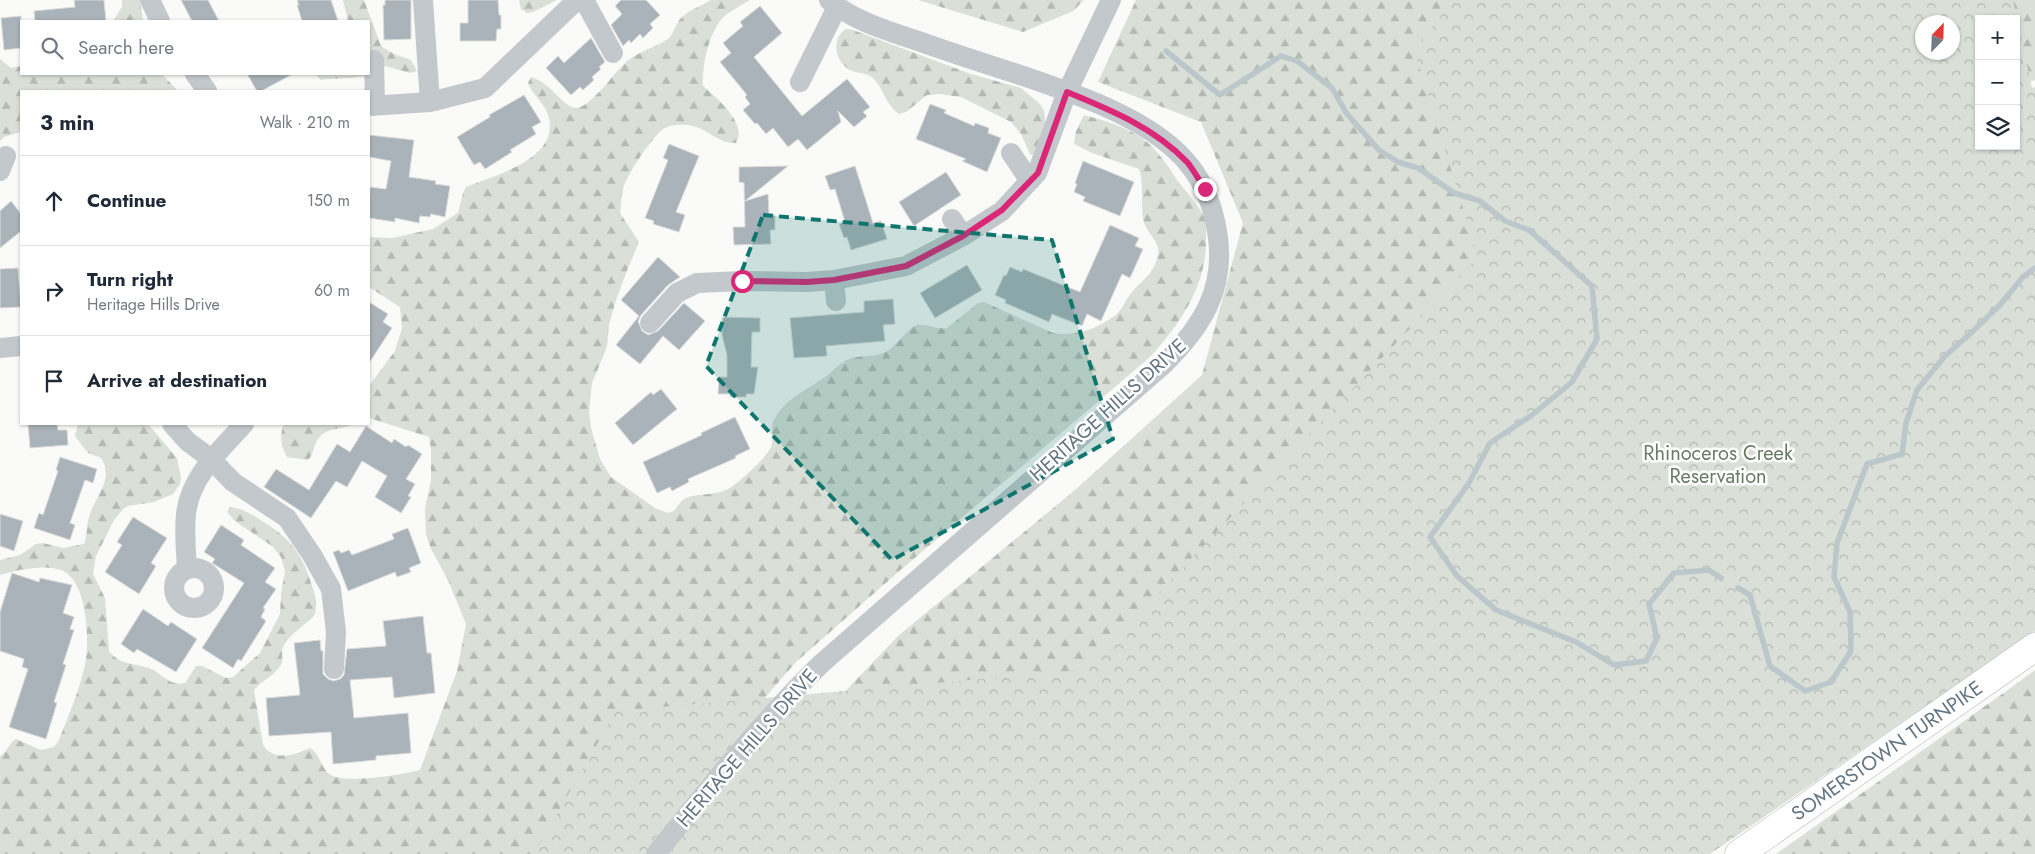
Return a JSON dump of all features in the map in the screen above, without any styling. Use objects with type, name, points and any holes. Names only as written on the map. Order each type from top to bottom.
[{"type":"main road","name":"SOMERSTOWN TURNPIKE","points":[[1739,854],[2035,647]]},
{"type":"street","points":[[150,0],[160,20]]},
{"type":"street","points":[[423,0],[430,102]]},
{"type":"street","points":[[374,60],[372,106],[430,102],[485,88],[577,0]]},
{"type":"street","points":[[584,0],[613,53]]},
{"type":"street","points":[[650,323],[677,293],[695,277],[742,281],[807,282],[834,280],[906,266],[963,236],[1002,210],[1038,173],[1067,92],[1112,0]]},
{"type":"street","points":[[800,82],[833,4]]},
{"type":"street","name":"HERITAGE HILLS DRIVE","points":[[656,854],[725,768],[790,694],[822,663],[1163,365],[1183,345],[1201,321],[1212,300],[1218,273],[1220,246],[1214,215],[1205,189],[1189,164],[1167,144],[1142,126],[1067,92],[878,27],[833,4]]},
{"type":"street","points":[[196,75],[206,90]]},
{"type":"street","points":[[1011,153],[1030,181]]},
{"type":"street","points":[[952,219],[963,236]]},
{"type":"street","points":[[834,280],[836,301]]},
{"type":"street","points":[[0,348],[20,346]]},
{"type":"street","points":[[173,425],[187,441],[211,459],[233,482],[287,518],[312,555],[331,589],[336,632],[334,669]]},
{"type":"street","points":[[187,569],[186,514],[195,485],[211,459],[243,425]]},
{"type":"highlighted area","points":[[763,215],[1052,240],[1113,439],[892,560],[706,366]]},
{"type":"green space","points":[[122,0],[140,0],[143,20],[114,20],[122,7]]},
{"type":"green space","points":[[343,0],[364,0],[381,46],[394,54],[411,60],[417,71],[410,73],[385,66],[370,74],[370,20],[348,20]]},
{"type":"green space","points":[[519,0],[557,0],[527,13],[521,9]]},
{"type":"green space","points":[[711,0],[750,0],[727,14],[721,20],[711,37],[704,68],[703,86],[723,104],[735,120],[739,136],[736,143],[730,143],[693,126],[670,126],[663,129],[646,149],[625,183],[620,213],[639,242],[615,303],[609,325],[607,347],[592,383],[589,411],[591,428],[600,459],[611,477],[655,508],[668,513],[674,511],[688,497],[721,492],[734,485],[767,454],[772,444],[773,421],[785,405],[846,360],[884,353],[889,350],[914,326],[924,325],[947,328],[978,303],[984,302],[1053,333],[1062,334],[1087,330],[1117,314],[1130,294],[1153,268],[1158,256],[1158,247],[1143,220],[1142,183],[1139,169],[1092,153],[1074,144],[1076,131],[1084,115],[1122,127],[1148,143],[1162,158],[1204,217],[1206,244],[1201,276],[1180,319],[1150,357],[796,662],[629,854],[0,854],[0,756],[16,739],[41,750],[54,747],[58,742],[83,675],[87,654],[87,626],[81,596],[75,583],[67,574],[57,569],[36,568],[0,575],[0,560],[20,555],[36,544],[43,543],[63,548],[84,544],[89,517],[102,488],[106,473],[105,465],[101,458],[88,453],[75,436],[78,425],[149,425],[177,458],[181,477],[180,484],[173,494],[154,502],[128,506],[123,509],[114,520],[96,556],[93,574],[105,598],[109,651],[113,656],[127,663],[154,670],[174,683],[185,683],[196,666],[202,666],[226,678],[233,677],[260,653],[280,614],[285,571],[281,557],[272,546],[236,522],[227,512],[230,507],[243,510],[281,534],[294,548],[304,564],[316,601],[314,616],[290,637],[283,646],[280,667],[254,690],[263,745],[273,754],[285,756],[310,748],[316,753],[328,773],[345,779],[372,778],[420,770],[457,671],[466,624],[448,580],[431,549],[426,535],[425,508],[431,480],[429,437],[370,418],[370,385],[395,351],[402,328],[400,307],[370,288],[370,237],[392,238],[433,229],[458,213],[466,187],[509,170],[537,153],[546,141],[550,128],[547,112],[528,83],[531,77],[544,83],[565,103],[579,108],[590,101],[629,60],[668,39],[680,19],[690,11]]},
{"type":"green space","points":[[918,0],[1084,0],[1073,11],[1023,32]]},
{"type":"green space","points":[[1136,0],[2035,0],[2035,80],[2020,85],[2020,15],[1975,15],[1975,96],[1972,153],[1991,150],[2016,150],[2035,390],[694,854],[730,812],[898,636],[1075,490],[1202,375],[1243,223],[1201,122],[1098,82]]},
{"type":"green space","name":"Rhinoceros Creek Reservation","points":[[1454,0],[2013,0],[2016,15],[1975,15],[1975,150],[2020,150],[2020,32],[2032,88],[2035,87],[2035,631],[1710,854],[534,854],[616,711],[1085,670],[1478,257],[1414,49]]},
{"type":"green space","points":[[846,29],[971,74],[1021,88],[1041,105],[1044,111],[1047,133],[1036,156],[1030,154],[1021,134],[1011,122],[961,97],[940,94],[927,95],[906,112],[899,114],[891,107],[872,77],[850,70],[839,59],[836,48],[838,37]]},
{"type":"green space","points":[[0,59],[11,68],[20,66],[20,75],[163,75],[177,90],[20,90],[20,132],[4,137],[0,141]]},
{"type":"green space","points":[[316,75],[366,75],[354,77],[321,80]]},
{"type":"green space","points":[[284,425],[350,425],[325,432],[321,435],[308,460],[287,457],[281,441]]},
{"type":"green space","points":[[2035,670],[2035,854],[1776,854],[2005,692]]},
{"type":"building","points":[[74,0],[104,0],[106,20],[35,20],[34,11],[75,7]]},
{"type":"building","points":[[181,0],[208,0],[218,20],[191,20]]},
{"type":"building","points":[[297,0],[331,0],[338,20],[302,20],[297,5],[299,5]]},
{"type":"building","points":[[385,0],[411,0],[411,39],[384,40],[383,5],[385,5]]},
{"type":"building","points":[[468,0],[498,0],[501,29],[497,29],[496,41],[460,41],[460,23],[468,23]]},
{"type":"building","points":[[621,0],[646,0],[660,15],[650,24],[653,28],[643,38],[640,34],[631,43],[629,40],[623,46],[611,25],[622,14],[615,6]]},
{"type":"building","points":[[760,6],[782,33],[754,57],[802,116],[847,79],[870,107],[863,112],[867,116],[854,127],[838,111],[841,122],[807,150],[798,139],[788,147],[773,128],[766,134],[757,123],[755,124],[743,110],[750,104],[745,97],[747,95],[720,62],[731,53],[723,43],[743,26],[740,22]]},
{"type":"building","points":[[21,16],[20,48],[4,50],[1,18]]},
{"type":"building","points":[[591,38],[605,62],[599,67],[601,69],[592,77],[594,80],[583,90],[580,87],[571,95],[546,68],[558,56],[564,63]]},
{"type":"building","points":[[248,75],[291,75],[263,90],[256,90]]},
{"type":"building","points":[[524,95],[541,122],[532,127],[536,134],[510,150],[512,152],[485,169],[480,162],[474,165],[457,137],[490,117],[489,115]]},
{"type":"building","points":[[930,104],[946,110],[944,113],[974,126],[975,123],[989,128],[988,133],[1001,138],[987,172],[962,161],[966,159],[916,139]]},
{"type":"building","points":[[370,135],[414,140],[409,177],[436,181],[435,184],[450,186],[445,217],[431,214],[430,217],[420,216],[419,223],[395,218],[395,222],[370,218],[370,187],[386,189],[391,161],[370,157]]},
{"type":"building","points":[[669,144],[699,156],[676,212],[685,215],[679,232],[653,224],[654,221],[645,218],[668,160],[663,158]]},
{"type":"building","points":[[1083,161],[1134,182],[1120,216],[1083,201],[1085,197],[1074,192],[1077,184],[1075,183]]},
{"type":"building","points":[[788,166],[745,201],[768,194],[769,216],[775,215],[775,230],[770,230],[771,244],[734,245],[733,227],[745,227],[744,183],[739,182],[739,167]]},
{"type":"building","points":[[855,166],[873,223],[881,221],[887,239],[851,250],[847,237],[844,238],[839,224],[845,222],[835,189],[830,190],[825,176]]},
{"type":"building","points":[[946,172],[961,195],[914,226],[899,202]]},
{"type":"building","points":[[11,201],[20,213],[20,232],[0,248],[0,211]]},
{"type":"building","points":[[1110,225],[1139,238],[1135,246],[1143,249],[1130,278],[1122,274],[1101,321],[1087,314],[1082,326],[1052,314],[1049,322],[1005,303],[1006,300],[995,295],[1004,275],[1006,276],[1010,267],[1022,272],[1023,269],[1080,292]]},
{"type":"building","points":[[658,257],[680,277],[668,285],[641,315],[638,321],[642,331],[648,335],[658,331],[684,303],[705,321],[679,350],[663,336],[640,364],[616,345],[639,316],[621,300]]},
{"type":"building","points":[[967,265],[982,290],[935,318],[920,293]]},
{"type":"building","points":[[18,268],[20,307],[0,308],[0,269]]},
{"type":"building","points":[[893,299],[895,324],[883,325],[885,341],[826,346],[827,356],[794,358],[790,318],[864,312],[864,301]]},
{"type":"building","points":[[370,303],[388,314],[383,322],[392,328],[370,361]]},
{"type":"building","points":[[722,317],[760,318],[760,332],[752,332],[751,367],[758,367],[754,394],[746,394],[746,397],[730,397],[730,394],[718,394],[719,377],[727,377],[727,355],[722,335]]},
{"type":"building","points":[[661,389],[677,409],[633,445],[615,423],[651,392],[653,395]]},
{"type":"building","points":[[735,417],[750,449],[735,456],[736,458],[688,479],[689,482],[672,491],[670,487],[657,493],[643,462],[702,435],[701,433]]},
{"type":"building","points":[[28,425],[57,425],[58,430],[67,430],[68,445],[30,448]]},
{"type":"building","points":[[366,426],[392,443],[394,439],[422,454],[406,479],[415,484],[408,496],[411,497],[401,513],[375,497],[387,476],[362,461],[347,487],[336,481],[311,518],[264,487],[276,469],[309,490],[337,444],[350,452]]},
{"type":"building","points":[[60,457],[97,469],[93,483],[85,480],[70,523],[75,525],[70,540],[34,528],[39,513],[43,515],[58,471],[56,470]]},
{"type":"building","points":[[0,514],[23,521],[14,551],[0,546]]},
{"type":"building","points":[[133,517],[167,538],[151,563],[156,566],[139,594],[105,572],[122,545],[117,542]]},
{"type":"building","points":[[221,525],[244,540],[241,545],[275,568],[265,582],[276,589],[263,608],[265,609],[261,617],[266,621],[241,661],[238,659],[233,668],[202,648],[244,583],[212,563],[215,559],[204,552]]},
{"type":"building","points":[[408,528],[421,563],[409,568],[411,572],[397,577],[395,572],[348,591],[333,552],[339,550],[341,553],[349,550],[352,555],[394,539],[392,534]]},
{"type":"building","points":[[12,573],[39,582],[40,578],[72,585],[63,613],[74,617],[70,629],[74,630],[63,664],[66,665],[54,702],[57,703],[46,739],[9,727],[28,669],[22,667],[24,659],[0,651],[0,612]]},
{"type":"building","points":[[143,609],[168,626],[171,622],[197,639],[176,672],[137,649],[134,653],[121,644]]},
{"type":"building","points":[[423,616],[427,653],[431,653],[435,693],[394,698],[392,677],[350,680],[354,718],[408,713],[411,753],[376,756],[376,760],[333,764],[331,732],[269,736],[266,698],[300,695],[294,643],[320,640],[321,651],[323,651],[323,674],[328,679],[334,681],[344,675],[347,649],[386,646],[383,621]]},
{"type":"waterway","points":[[1166,51],[1220,95],[1281,56],[1297,61],[1332,88],[1347,114],[1379,150],[1398,162],[1418,168],[1454,193],[1480,201],[1505,221],[1529,230],[1592,286],[1597,339],[1572,382],[1532,415],[1490,443],[1469,483],[1430,537],[1457,576],[1496,610],[1576,642],[1614,665],[1646,661],[1657,638],[1649,604],[1674,573],[1709,570],[1721,578]]},
{"type":"waterway","points":[[1738,588],[1750,595],[1770,666],[1805,691],[1831,682],[1851,651],[1850,612],[1834,577],[1837,543],[1867,464],[1902,454],[1906,423],[1917,390],[1945,356],[2000,305],[2023,277],[2035,268]]},
{"type":"route","points":[[742,281],[807,282],[834,280],[906,266],[963,236],[1002,210],[1038,173],[1067,92],[1142,126],[1167,144],[1189,164],[1205,189]]}]
